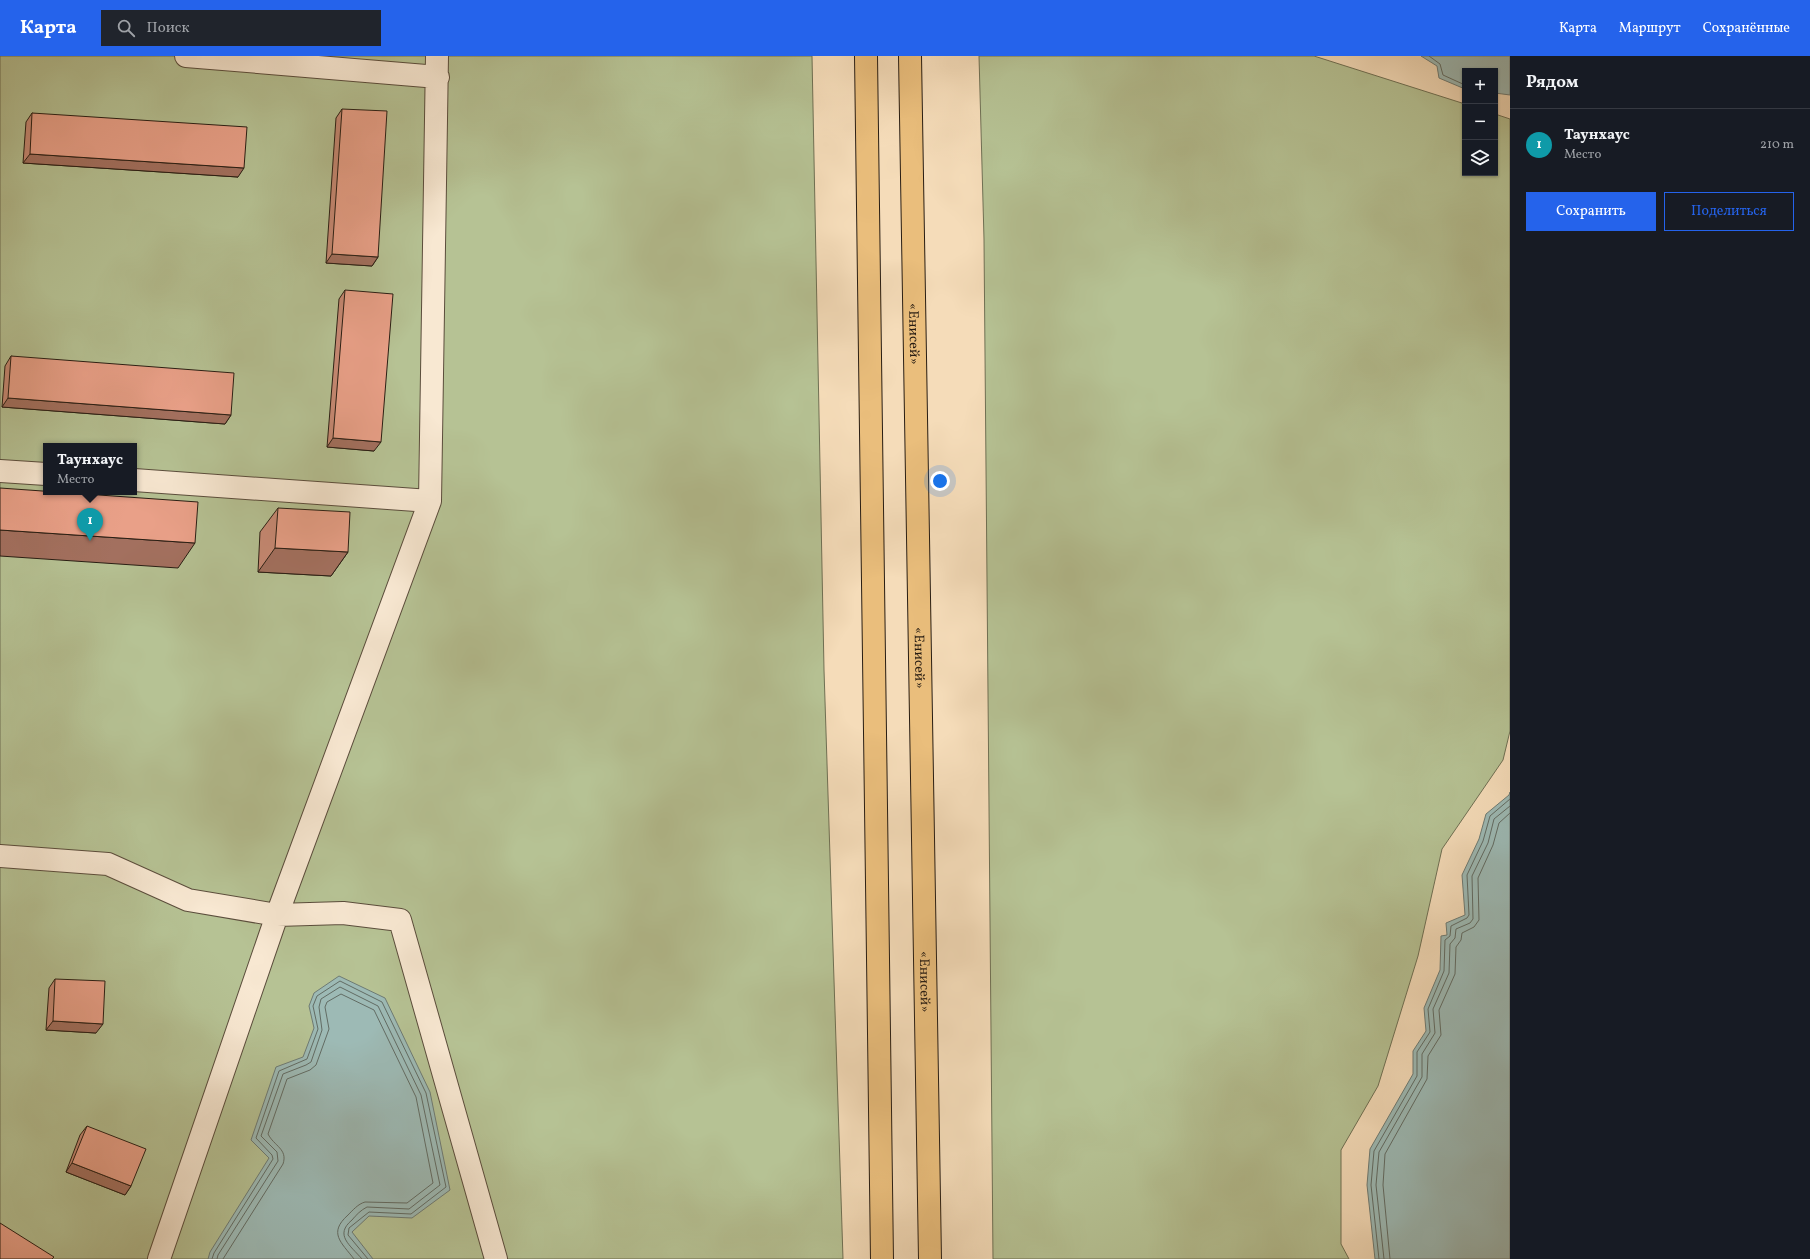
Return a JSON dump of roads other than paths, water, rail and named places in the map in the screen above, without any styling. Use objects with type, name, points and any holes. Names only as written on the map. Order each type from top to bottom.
[{"type":"highway","points":[[866,56],[882,1259]]},
{"type":"highway","name":"«Енисей»","points":[[910,56],[930,1259]]},
{"type":"street","points":[[159,1259],[277,915],[430,502],[438,66],[186,56]]},
{"type":"street","points":[[0,471],[43,474]]},
{"type":"street","points":[[137,480],[430,502]]},
{"type":"street","points":[[0,856],[108,864],[188,900],[277,915],[343,914],[400,920],[496,1259]]},
{"type":"water","points":[[1421,56],[1510,56],[1510,95],[1498,93],[1498,68],[1462,68],[1462,88],[1439,78],[1437,66]]},
{"type":"water","points":[[1510,792],[1510,1259],[1375,1259],[1367,1185],[1370,1149],[1413,1074],[1413,1051],[1426,1031],[1424,1008],[1440,970],[1441,936],[1447,935],[1446,923],[1465,915],[1462,875],[1479,839],[1486,814],[1509,795]]},
{"type":"water","points":[[339,976],[385,998],[430,1092],[450,1190],[412,1218],[369,1216],[352,1232],[373,1259],[208,1259],[210,1252],[269,1158],[251,1140],[276,1067],[303,1057],[314,1028],[309,1006],[314,993]]},
{"type":"place","name":"Таунхаус","points":[[90,541]]}]
